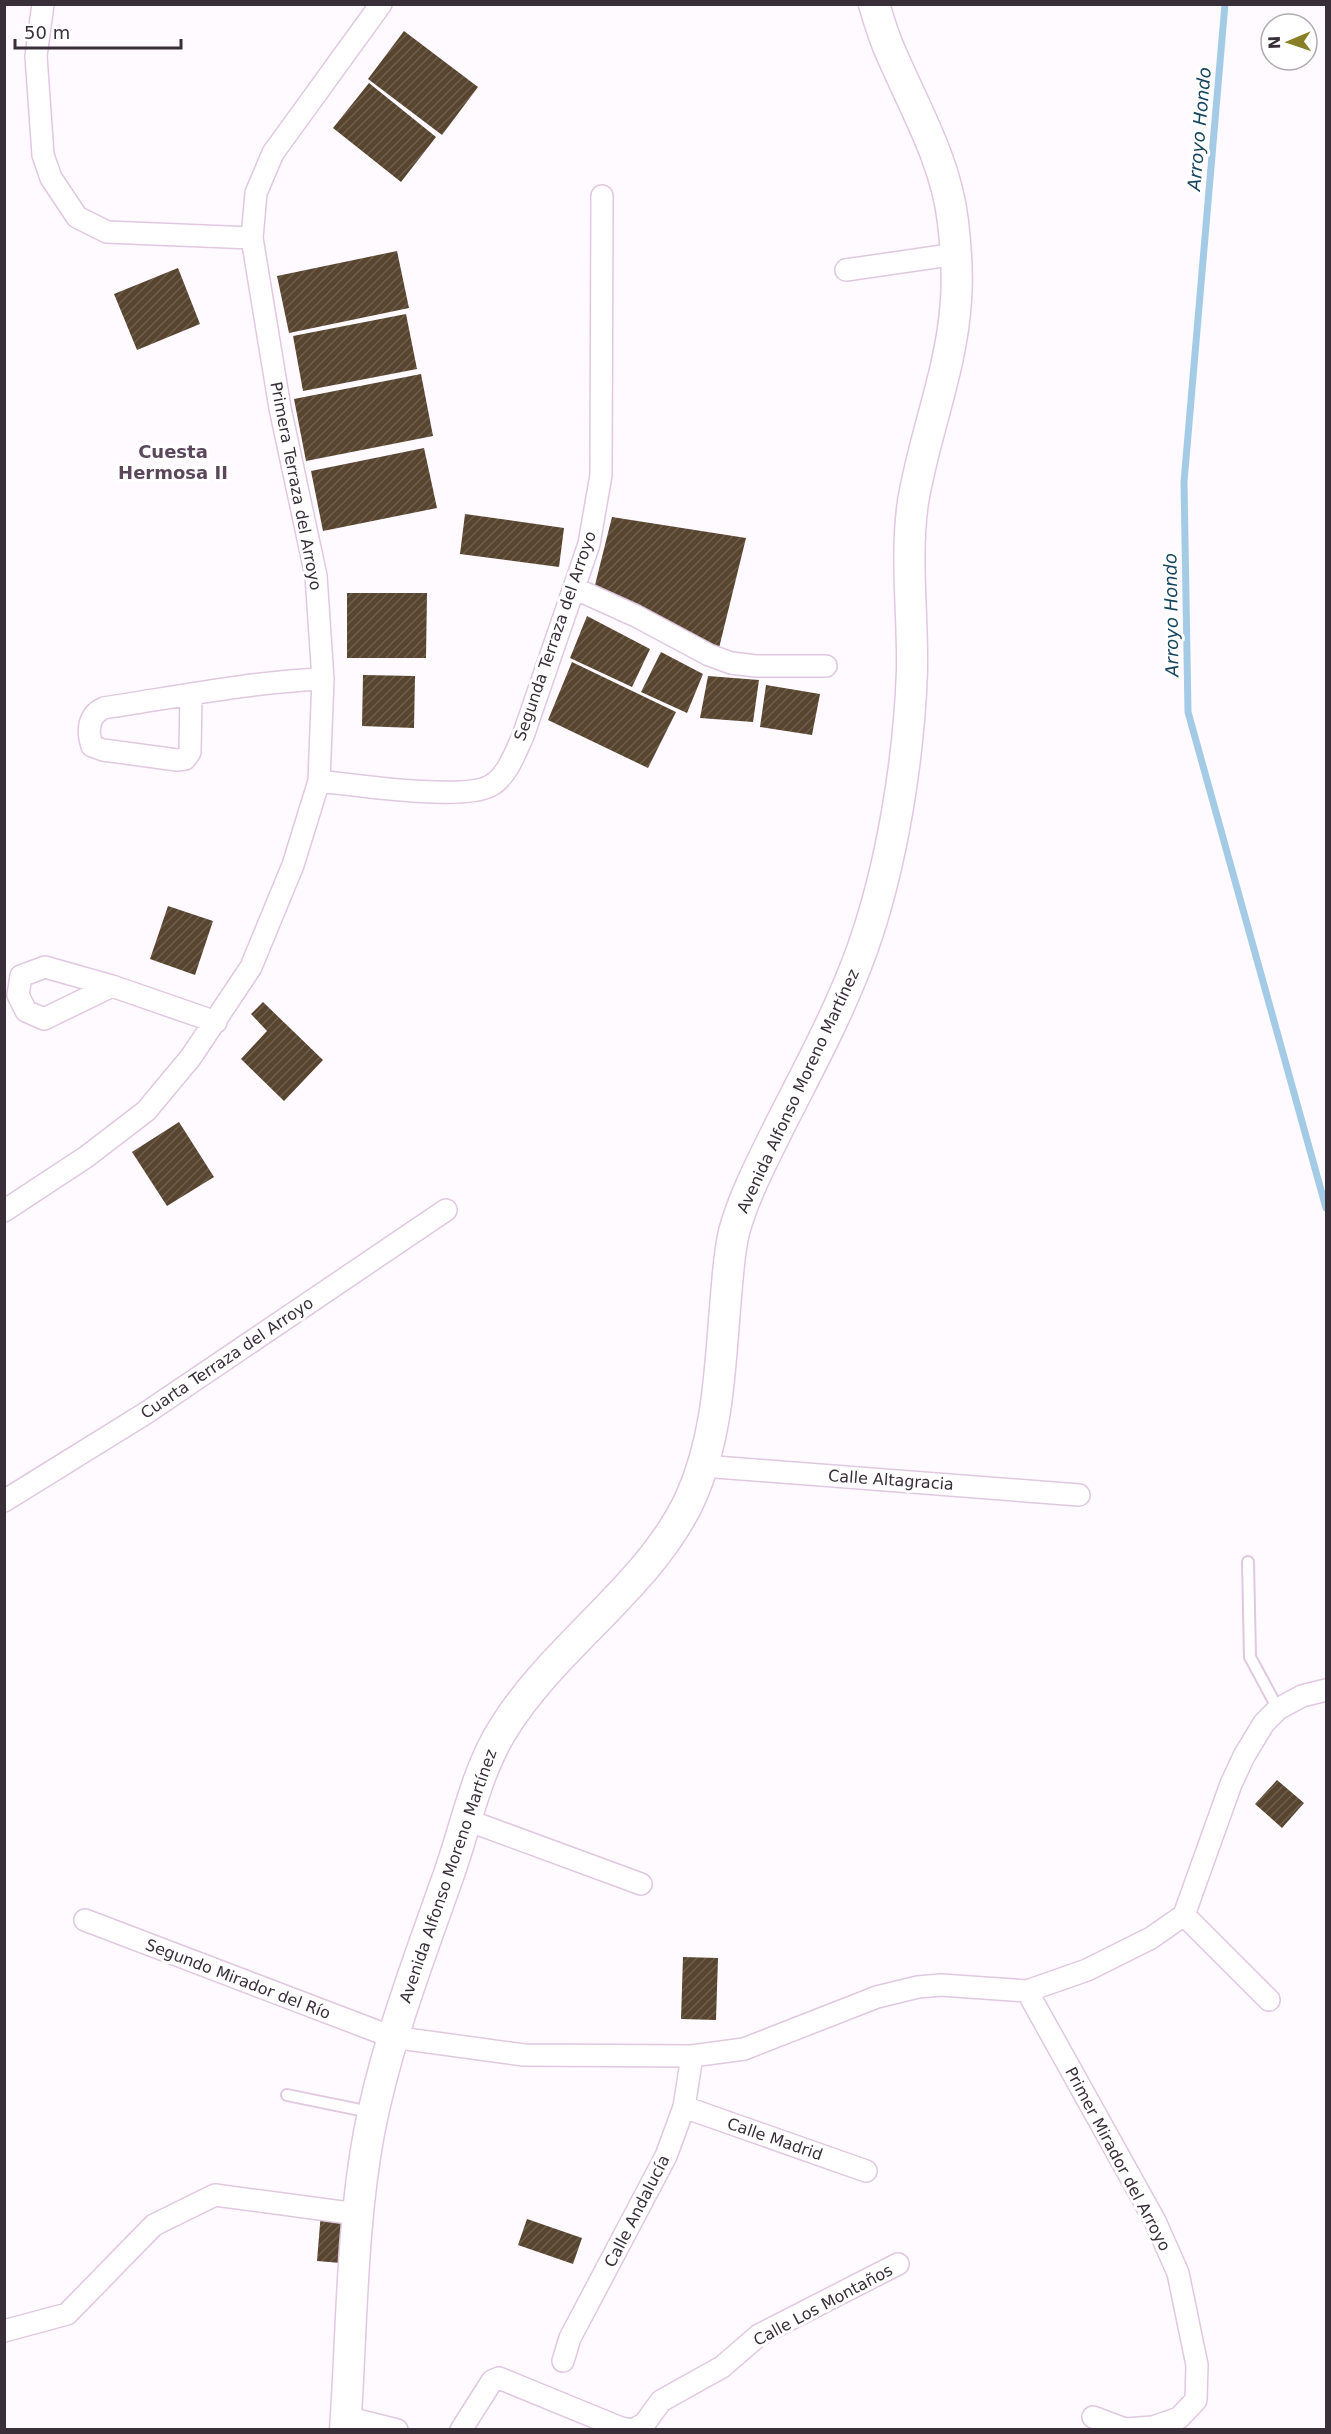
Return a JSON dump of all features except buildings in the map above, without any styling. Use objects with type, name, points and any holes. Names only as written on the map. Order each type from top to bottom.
[{"type":"main road","name":"Avenida Alfonso Moreno Martínez","points":[[345,2423],[357,2214],[374,2113],[392,2037],[480,1777],[494,1743],[508,1719],[569,1646],[634,1579],[672,1532],[689,1502],[703,1466],[713,1428],[733,1236],[755,1177],[835,1015],[862,949],[879,896],[902,774],[912,673],[910,534],[914,501],[952,334],[957,297],[953,217],[945,181],[928,131],[889,50],[874,4]]},
{"type":"street","points":[[43,4],[36,56],[43,155],[51,178],[77,217],[107,232],[252,238]]},
{"type":"street","name":"Primera Terraza del Arroyo","points":[[4,1211],[86,1157],[146,1111],[191,1057],[251,967],[293,865],[319,781],[323,679],[316,576],[280,408],[252,238],[256,193],[273,153],[381,4]]},
{"type":"street","name":"Segunda Terraza del Arroyo","points":[[319,781],[400,789],[471,792],[492,785],[510,764],[523,736],[589,544],[601,475],[602,196]]},
{"type":"street","points":[[846,270],[956,255]]},
{"type":"street","points":[[574,588],[636,616],[709,655],[731,663],[756,666],[826,666]]},
{"type":"street","points":[[191,695],[190,752],[185,759],[177,760],[103,750],[92,746],[88,735],[91,718],[95,712],[104,708],[191,695],[295,680],[323,679]]},
{"type":"street","points":[[112,986],[216,1022]]},
{"type":"street","name":"Cuarta Terraza del Arroyo","points":[[4,1501],[146,1413],[446,1210]]},
{"type":"street","name":"Calle Altagracia","points":[[703,1466],[1079,1495]]},
{"type":"street","points":[[1027,1991],[1116,1957],[1151,1938],[1184,1915],[1231,1784],[1256,1735],[1278,1709],[1302,1696],[1326,1690]]},
{"type":"street","points":[[467,1820],[641,1884]]},
{"type":"street","points":[[1184,1915],[1269,2000]]},
{"type":"street","name":"Segundo Mirador del Río","points":[[85,1920],[392,2037],[524,2055],[692,2056],[753,2047],[877,1997],[918,1987],[941,1985],[1027,1991]]},
{"type":"street","name":"Primer Mirador del Arroyo","points":[[1027,1991],[1155,2221],[1178,2273],[1197,2365],[1196,2400],[1179,2418],[1153,2427],[1125,2428],[1093,2417]]},
{"type":"street","name":"Calle Andalucía","points":[[563,2361],[570,2338],[666,2156],[684,2107],[692,2056]]},
{"type":"street","name":"Calle Madrid","points":[[684,2107],[866,2170]]},
{"type":"street","points":[[4,2331],[67,2314],[154,2225],[215,2195],[357,2214]]},
{"type":"street","name":"Calle Los Montaños","points":[[461,2430],[492,2381],[499,2378],[621,2428],[633,2430],[645,2422],[661,2401],[722,2367],[759,2335],[898,2264]]},
{"type":"street","points":[[345,2423],[398,2430]]},
{"type":"lane","points":[[1248,1562],[1250,1657],[1278,1709]]},
{"type":"lane","points":[[287,2095],[374,2113]]},
{"type":"waterway","name":"Arroyo Hondo","points":[[1225,4],[1184,482],[1188,712],[1326,1208]]},
{"type":"district","name":"Cuesta Hermosa II","points":[[173,461]]}]
